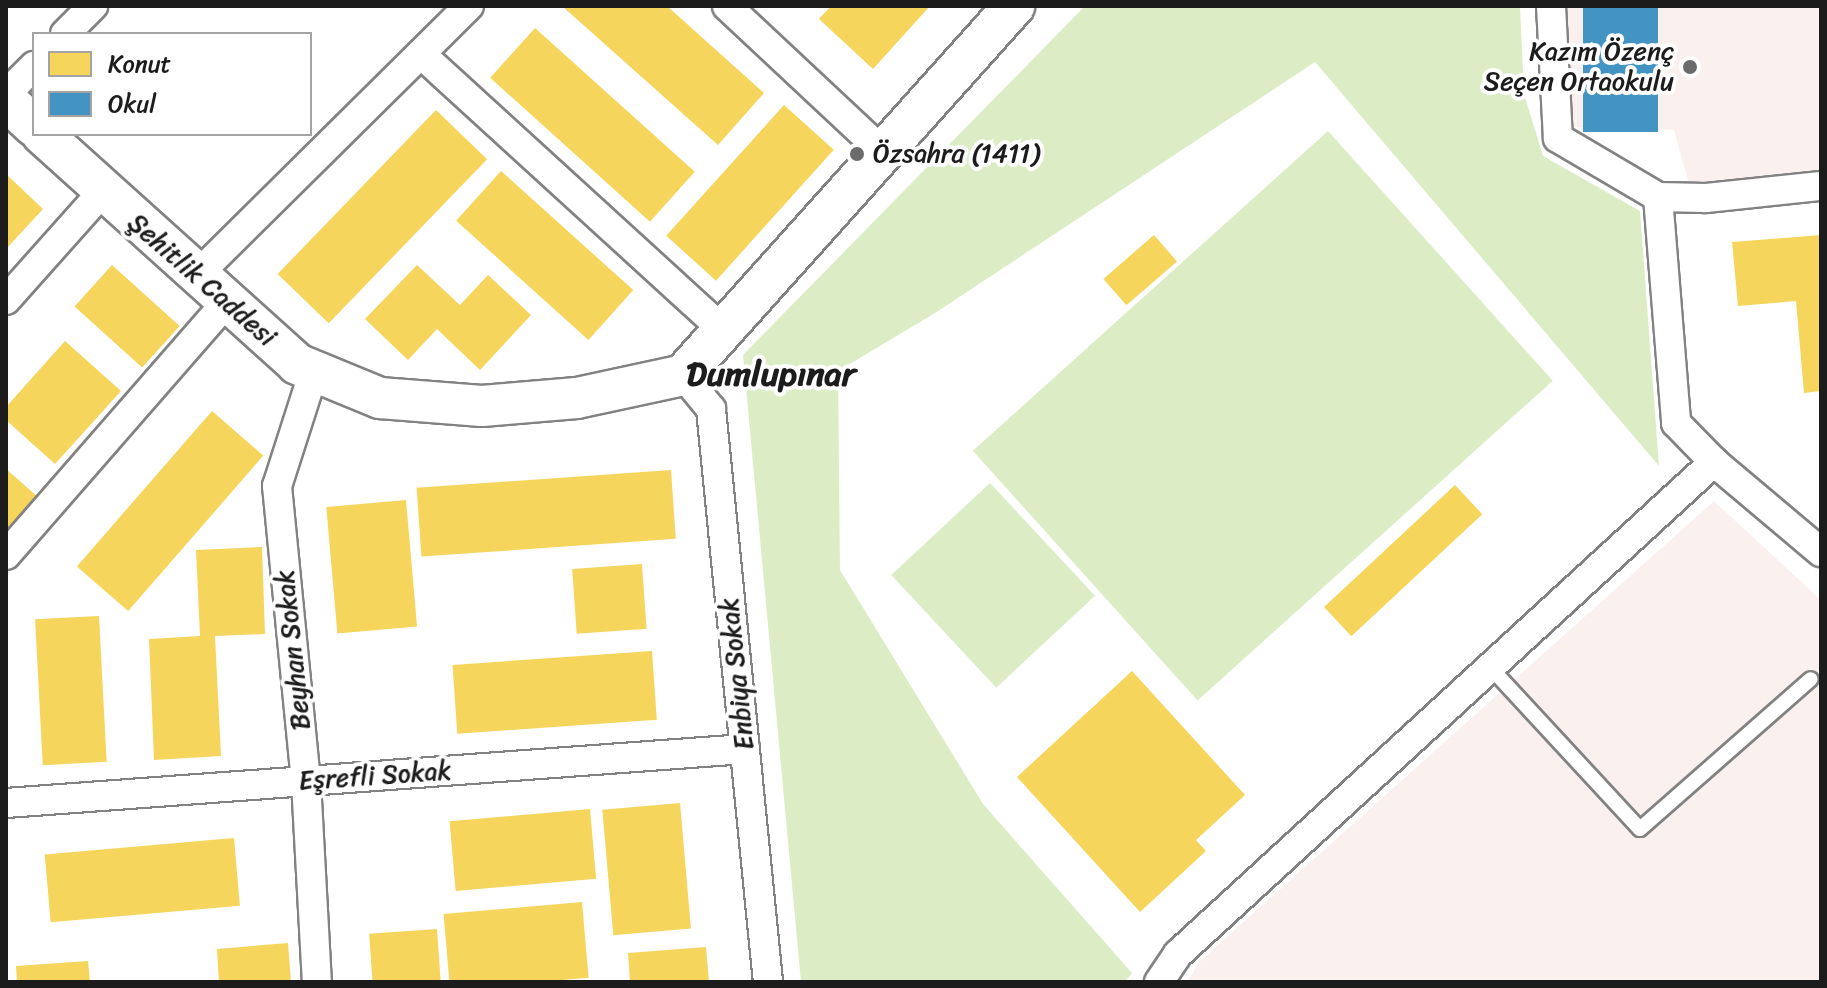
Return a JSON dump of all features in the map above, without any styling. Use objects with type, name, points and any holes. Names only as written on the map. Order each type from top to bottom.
[{"type":"street","points":[[67,32],[93,6]]},
{"type":"street","points":[[196,276],[469,6]]},
{"type":"street","points":[[727,6],[881,150]]},
{"type":"street","points":[[683,375],[881,150],[1014,6]]},
{"type":"street","points":[[1551,6],[1558,138],[1658,197],[1706,198],[1821,186]]},
{"type":"street","points":[[421,54],[723,330]]},
{"type":"street","points":[[32,68],[6,97],[32,124]]},
{"type":"street","name":"Şehitlik Caddesi","points":[[44,136],[297,364],[380,398],[482,406],[577,398],[683,375]]},
{"type":"street","points":[[6,300],[103,191]]},
{"type":"street","points":[[1658,197],[1676,423],[1714,462],[1821,552]]},
{"type":"street","points":[[6,555],[227,302]]},
{"type":"street","name":"Beyhan Sokak","points":[[314,371],[277,486],[306,781],[317,982]]},
{"type":"street","name":"Enbiya Sokak","points":[[683,375],[711,409],[768,982]]},
{"type":"street","points":[[1159,982],[1178,954],[1714,462]]},
{"type":"street","name":"Eşrefli Sokak","points":[[6,803],[745,749]]},
{"type":"lane","points":[[1489,666],[1640,829],[1811,679]]},
{"type":"shaded area","name":"Kazım Özenç Seçen Ortaokulu","points":[[1554,6],[1821,6],[1821,172],[1689,184],[1674,130],[1565,127]]},
{"type":"shaded area","points":[[1714,501],[1821,600],[1821,982],[1187,982],[1200,961]]},
{"type":"green space","points":[[1085,6],[1520,6],[1524,94],[1543,156],[1640,211],[1659,466],[1315,62],[935,313],[838,371],[840,570],[983,804],[1132,973],[1125,982],[801,982],[743,355]]},
{"type":"green space","points":[[1328,131],[1553,381],[1198,701],[973,451]]},
{"type":"green space","points":[[990,483],[1095,596],[996,688],[891,575]]},
{"type":"building: Konut","points":[[562,6],[667,6],[764,93],[718,145]]},
{"type":"building: Konut","points":[[831,6],[930,6],[873,69],[819,19]]},
{"type":"building: Konut","points":[[535,28],[695,172],[650,222],[490,78]]},
{"type":"building: Konut","points":[[784,105],[834,150],[716,281],[666,236]]},
{"type":"building: Konut","points":[[436,110],[487,159],[329,323],[278,274]]},
{"type":"building: Konut","points":[[501,171],[633,290],[588,340],[456,221]]},
{"type":"building: Konut","points":[[6,174],[43,209],[6,249]]},
{"type":"building: Konut","points":[[1154,235],[1177,261],[1126,305],[1103,279]]},
{"type":"building: Konut","points":[[1821,235],[1821,391],[1804,393],[1796,301],[1738,306],[1732,242]]},
{"type":"building: Konut","points":[[112,265],[180,326],[142,368],[75,307]]},
{"type":"building: Konut","points":[[417,265],[460,305],[488,275],[531,315],[480,370],[437,329],[408,360],[365,319]]},
{"type":"building: Konut","points":[[65,341],[121,391],[55,464],[6,420],[6,407]]},
{"type":"building: Konut","points":[[212,411],[263,456],[128,611],[77,566]]},
{"type":"building: Konut","points":[[6,469],[38,497],[6,533]]},
{"type":"building: Konut","points":[[671,470],[676,539],[421,557],[417,488]]},
{"type":"building: Konut","points":[[1455,485],[1482,514],[1351,636],[1324,607]]},
{"type":"building: Konut","points":[[406,500],[417,627],[337,633],[326,507]]},
{"type":"building: Konut","points":[[262,547],[265,634],[215,636],[221,756],[154,760],[149,639],[200,636],[196,550]]},
{"type":"building: Konut","points":[[642,564],[647,629],[577,634],[572,569]]},
{"type":"building: Konut","points":[[99,616],[107,762],[43,765],[35,619]]},
{"type":"building: Konut","points":[[652,651],[657,720],[457,734],[452,665]]},
{"type":"building: Konut","points":[[1132,671],[1245,795],[1196,840],[1206,851],[1140,912],[1017,777]]},
{"type":"building: Konut","points":[[680,803],[691,929],[613,935],[602,810]]},
{"type":"building: Konut","points":[[590,809],[596,879],[456,891],[450,821]]},
{"type":"building: Konut","points":[[234,838],[240,906],[51,922],[45,855]]},
{"type":"building: Konut","points":[[582,902],[589,978],[540,982],[449,982],[444,914]]},
{"type":"building: Konut","points":[[437,929],[441,982],[373,982],[369,934]]},
{"type":"building: Konut","points":[[288,943],[291,982],[219,982],[217,949]]},
{"type":"building: Konut","points":[[706,947],[709,982],[630,982],[628,953]]},
{"type":"building: Konut","points":[[88,961],[90,982],[17,982],[16,966]]},
{"type":"building: Okul","points":[[1583,6],[1658,6],[1658,132],[1583,132]]},
{"type":"place","name":"Kazım Özenç Seçen Ortaokulu","points":[[1690,67]]},
{"type":"place","name":"Özsahra (1411)","points":[[857,154]]},
{"type":"district","name":"Dumlupınar","points":[[771,375]]}]
